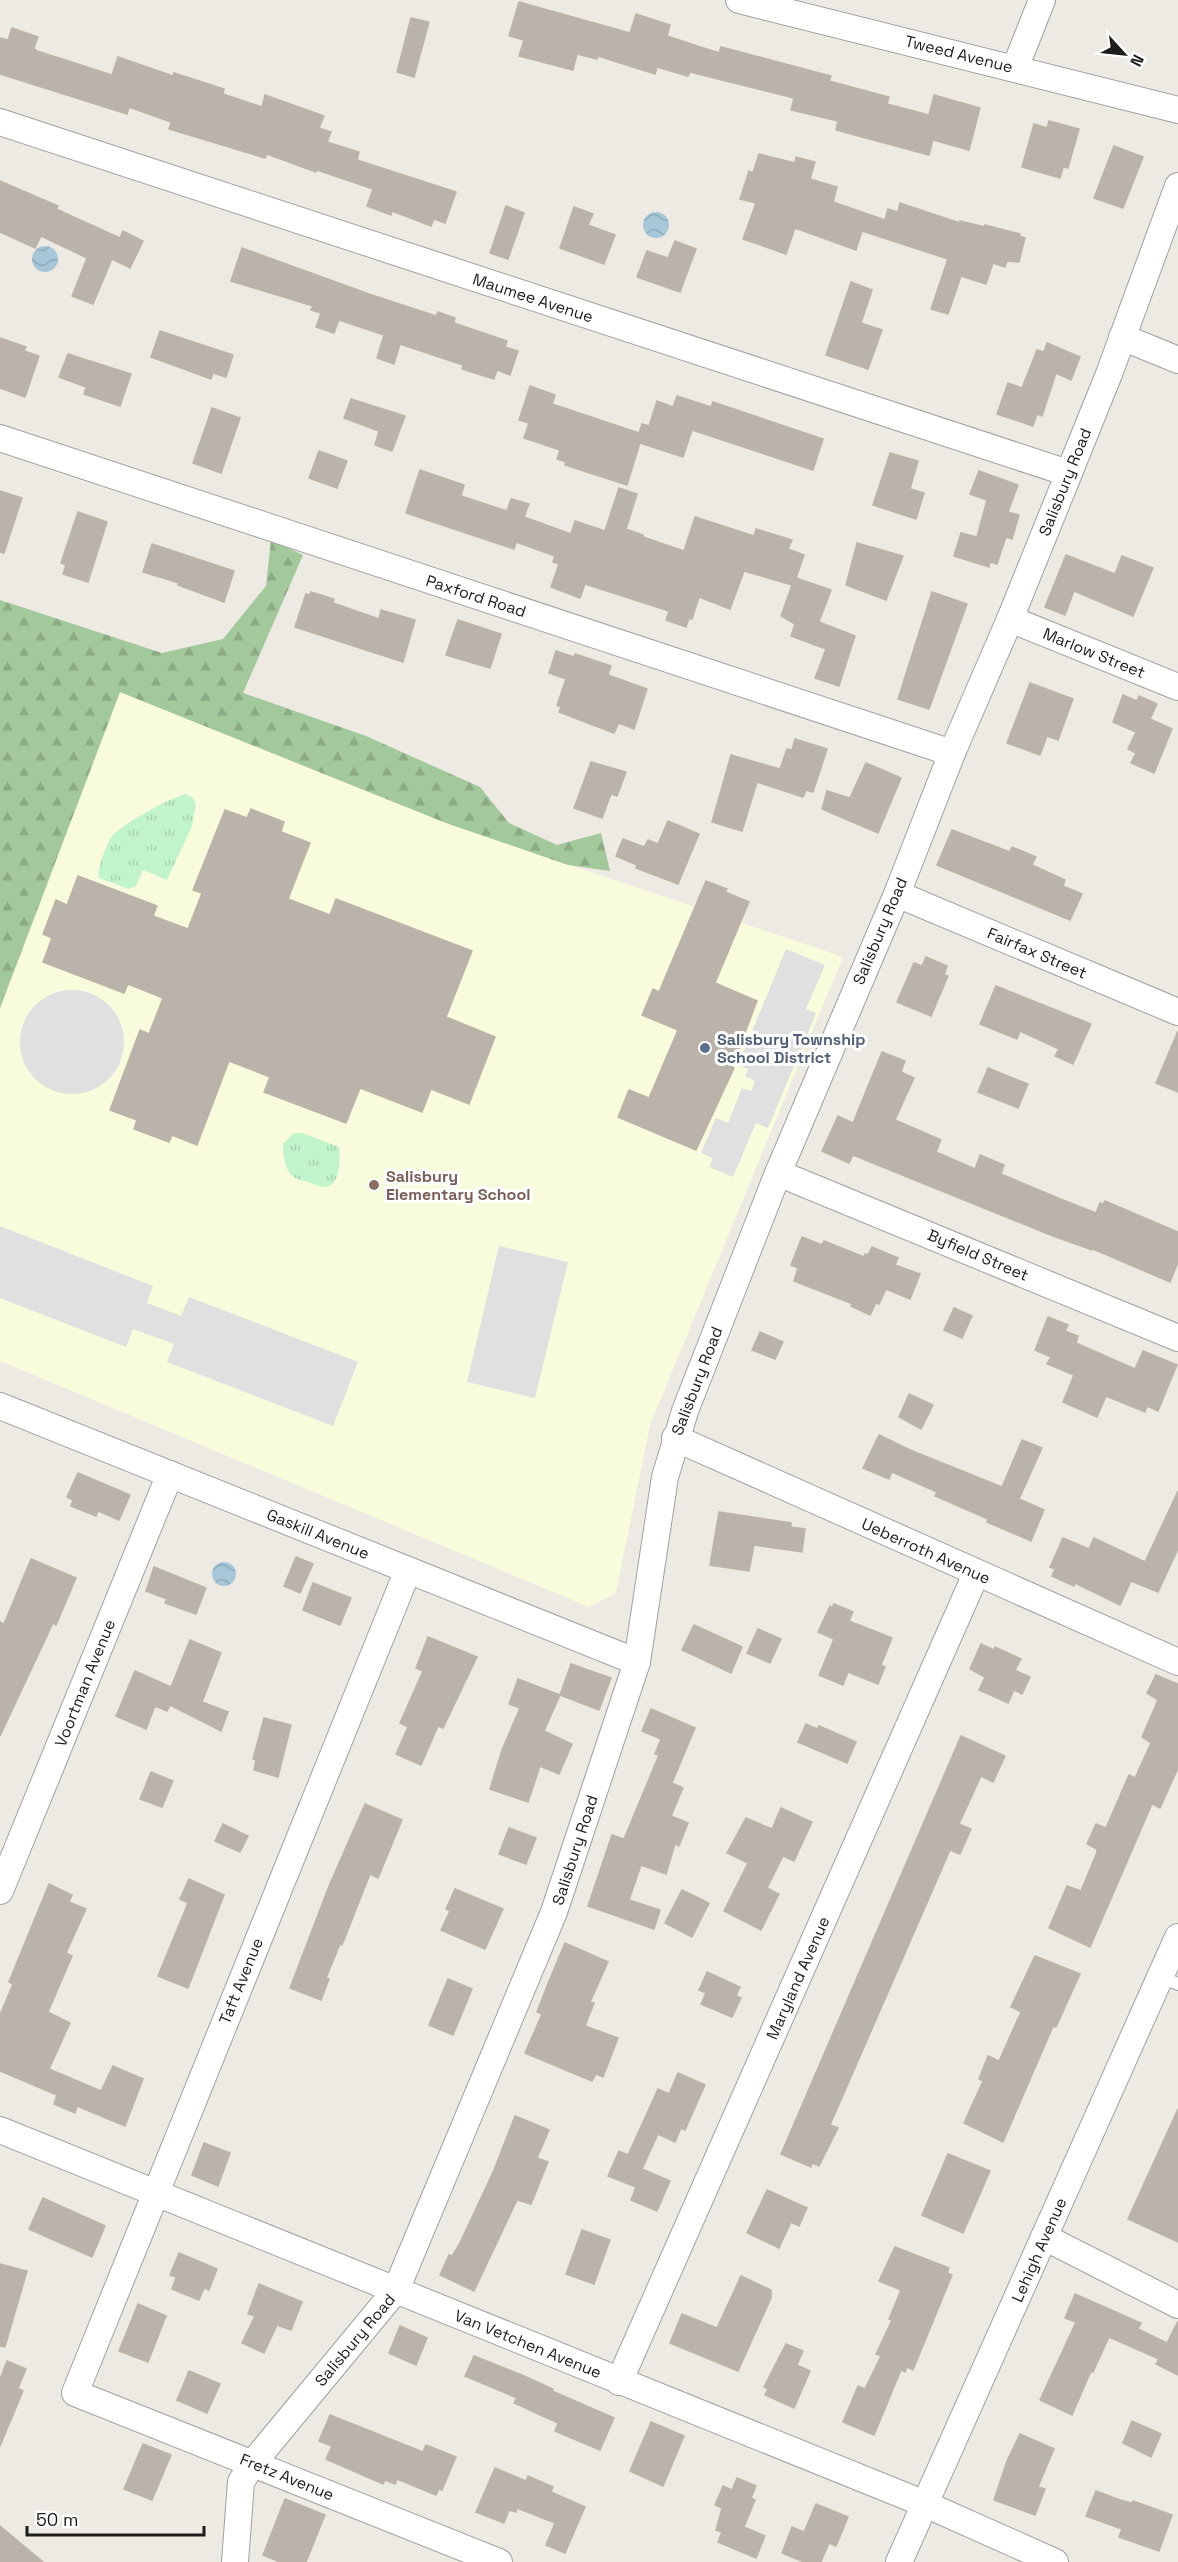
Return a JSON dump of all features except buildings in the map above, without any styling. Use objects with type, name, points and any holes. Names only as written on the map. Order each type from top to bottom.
[{"type":"street","name":"Tweed Avenue","points":[[739,0],[1178,110]]},
{"type":"street","points":[[1015,68],[1042,0]]},
{"type":"street","name":"Maumee Avenue","points":[[0,122],[1068,473]]},
{"type":"street","name":"Salisbury Road","points":[[235,2562],[241,2482],[252,2463],[396,2290],[554,1912],[637,1662],[665,1477],[675,1438],[778,1173],[897,894],[952,753],[1010,619],[1109,374],[1178,186]]},
{"type":"street","points":[[1122,337],[1178,360]]},
{"type":"street","name":"Paxford Road","points":[[0,438],[952,753]]},
{"type":"street","name":"Marlow Street","points":[[1010,619],[1178,687]]},
{"type":"street","name":"Fairfax Street","points":[[897,894],[1178,1012]]},
{"type":"street","name":"Byfield Street","points":[[778,1173],[1178,1338]]},
{"type":"street","name":"Gaskill Avenue","points":[[0,1406],[637,1662]]},
{"type":"street","name":"Ueberroth Avenue","points":[[675,1438],[1178,1662]]},
{"type":"street","name":"Voortman Avenue","points":[[0,1891],[170,1474]]},
{"type":"street","name":"Taft Avenue","points":[[75,2393],[408,1570]]},
{"type":"street","name":"Maryland Avenue","points":[[619,2382],[976,1574]]},
{"type":"street","name":"Lehigh Avenue","points":[[899,2562],[1044,2237],[1169,1981],[1178,1937]]},
{"type":"street","name":"Van Vetchen Avenue","points":[[0,2130],[925,2504],[1055,2562]]},
{"type":"street","points":[[1044,2237],[1178,2305]]},
{"type":"street","name":"Fretz Avenue","points":[[75,2393],[499,2562]]},
{"type":"shaded area","name":"Salisbury Elementary School","points":[[120,692],[446,823],[843,957],[650,1425],[616,1593],[589,1607],[0,1361],[0,1009]]},
{"type":"shaded area","points":[[786,949],[825,965],[806,1009],[816,1013],[768,1128],[756,1123],[733,1177],[709,1167],[713,1158],[701,1153],[716,1118],[728,1123],[742,1088],[751,1091],[755,1081],[745,1076],[748,1069],[738,1065]]},
{"type":"shaded area","points":[[72,990],[92,994],[109,1005],[120,1022],[124,1042],[120,1062],[109,1079],[92,1090],[72,1094],[52,1090],[35,1079],[24,1062],[20,1042],[24,1022],[35,1005],[52,994]]},
{"type":"shaded area","points":[[0,1226],[153,1286],[147,1303],[181,1316],[189,1297],[358,1362],[333,1426],[167,1362],[174,1344],[133,1329],[126,1347],[0,1298]]},
{"type":"shaded area","points":[[499,1246],[568,1262],[535,1398],[467,1382]]},
{"type":"green space","points":[[271,540],[303,555],[243,693],[366,736],[480,787],[509,823],[557,845],[601,833],[610,871],[568,865],[446,823],[120,692],[0,1008],[0,600],[162,653],[223,639],[266,586]]},
{"type":"green space","points":[[185,794],[192,797],[196,804],[192,826],[167,880],[143,870],[136,886],[129,889],[99,878],[103,855],[114,834],[148,811]]},
{"type":"green space","points":[[294,1133],[302,1133],[339,1147],[337,1177],[334,1182],[325,1187],[294,1178],[291,1175],[284,1160],[283,1144]]},
{"type":"water","points":[[656,212],[665,216],[669,225],[665,234],[656,238],[647,234],[643,225],[647,216]]},
{"type":"water","points":[[45,246],[54,250],[58,259],[54,268],[45,272],[36,268],[32,259],[36,250]]},
{"type":"water","points":[[224,1562],[233,1565],[236,1574],[233,1583],[224,1586],[215,1583],[212,1574],[215,1565]]},
{"type":"place","name":"Salisbury Township School District","points":[[705,1048]]},
{"type":"place","name":"Salisbury Elementary School","points":[[374,1185]]}]
